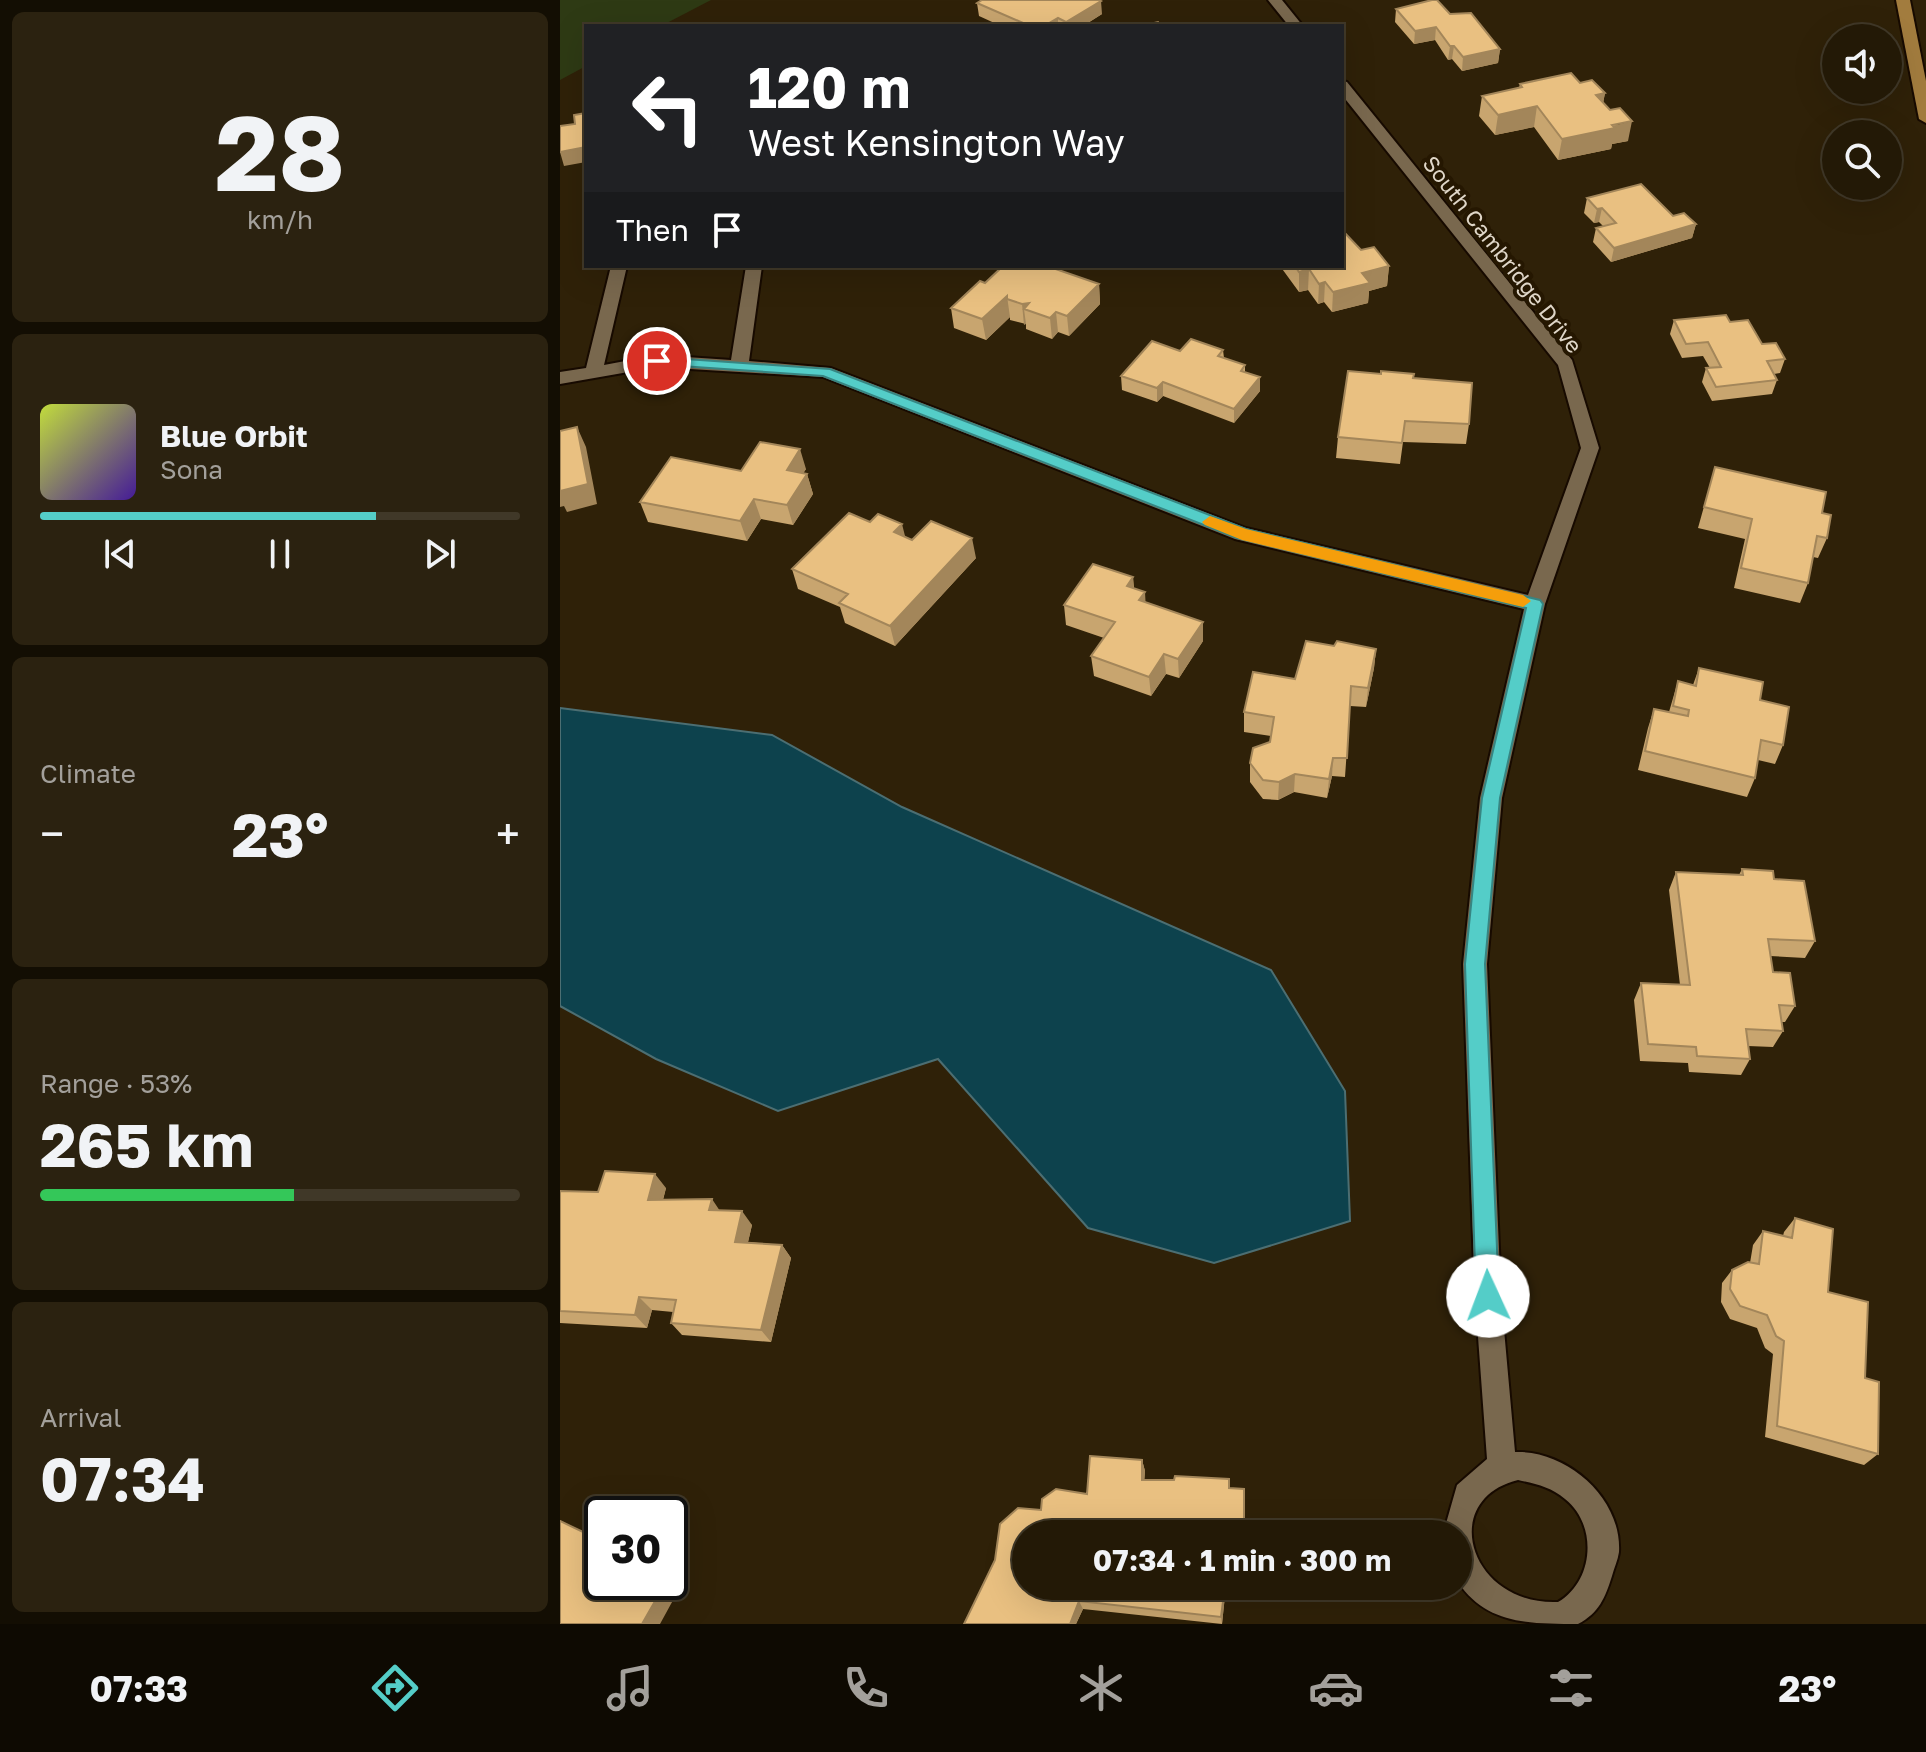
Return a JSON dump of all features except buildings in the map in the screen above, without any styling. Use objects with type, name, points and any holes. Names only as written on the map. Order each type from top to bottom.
[{"type":"main road","points":[[1903,0],[1926,119]]},
{"type":"main road","points":[[1908,29],[1926,30]]},
{"type":"street","points":[[1275,0],[1294,24]]},
{"type":"street","name":"South Cambridge Drive","points":[[1344,87],[1566,364],[1590,448],[1535,604],[1491,798],[1475,964],[1488,1296],[1502,1467]]},
{"type":"street","points":[[594,372],[619,268]]},
{"type":"street","points":[[739,367],[754,268]]},
{"type":"street","points":[[560,378],[657,361],[825,372],[1242,534],[1535,604]]},
{"type":"street","points":[[1461,1520],[1466,1496],[1482,1478],[1502,1467],[1525,1463],[1548,1468],[1570,1481],[1588,1500],[1600,1523],[1604,1548],[1601,1574],[1590,1596],[1572,1612],[1549,1621],[1524,1620],[1500,1611],[1472,1582]]},
{"type":"green space","points":[[560,0],[711,0],[665,24],[584,24],[584,67],[560,80]]},
{"type":"water","points":[[560,708],[772,735],[902,807],[1271,970],[1345,1091],[1350,1221],[1214,1263],[1088,1228],[938,1059],[778,1111],[656,1059],[560,1006]]},
{"type":"slow traffic","points":[[1210,522],[1242,534],[1523,601]]},
{"type":"route","points":[[657,361],[825,372],[1242,534],[1535,604],[1491,798],[1475,964],[1488,1296]]}]
